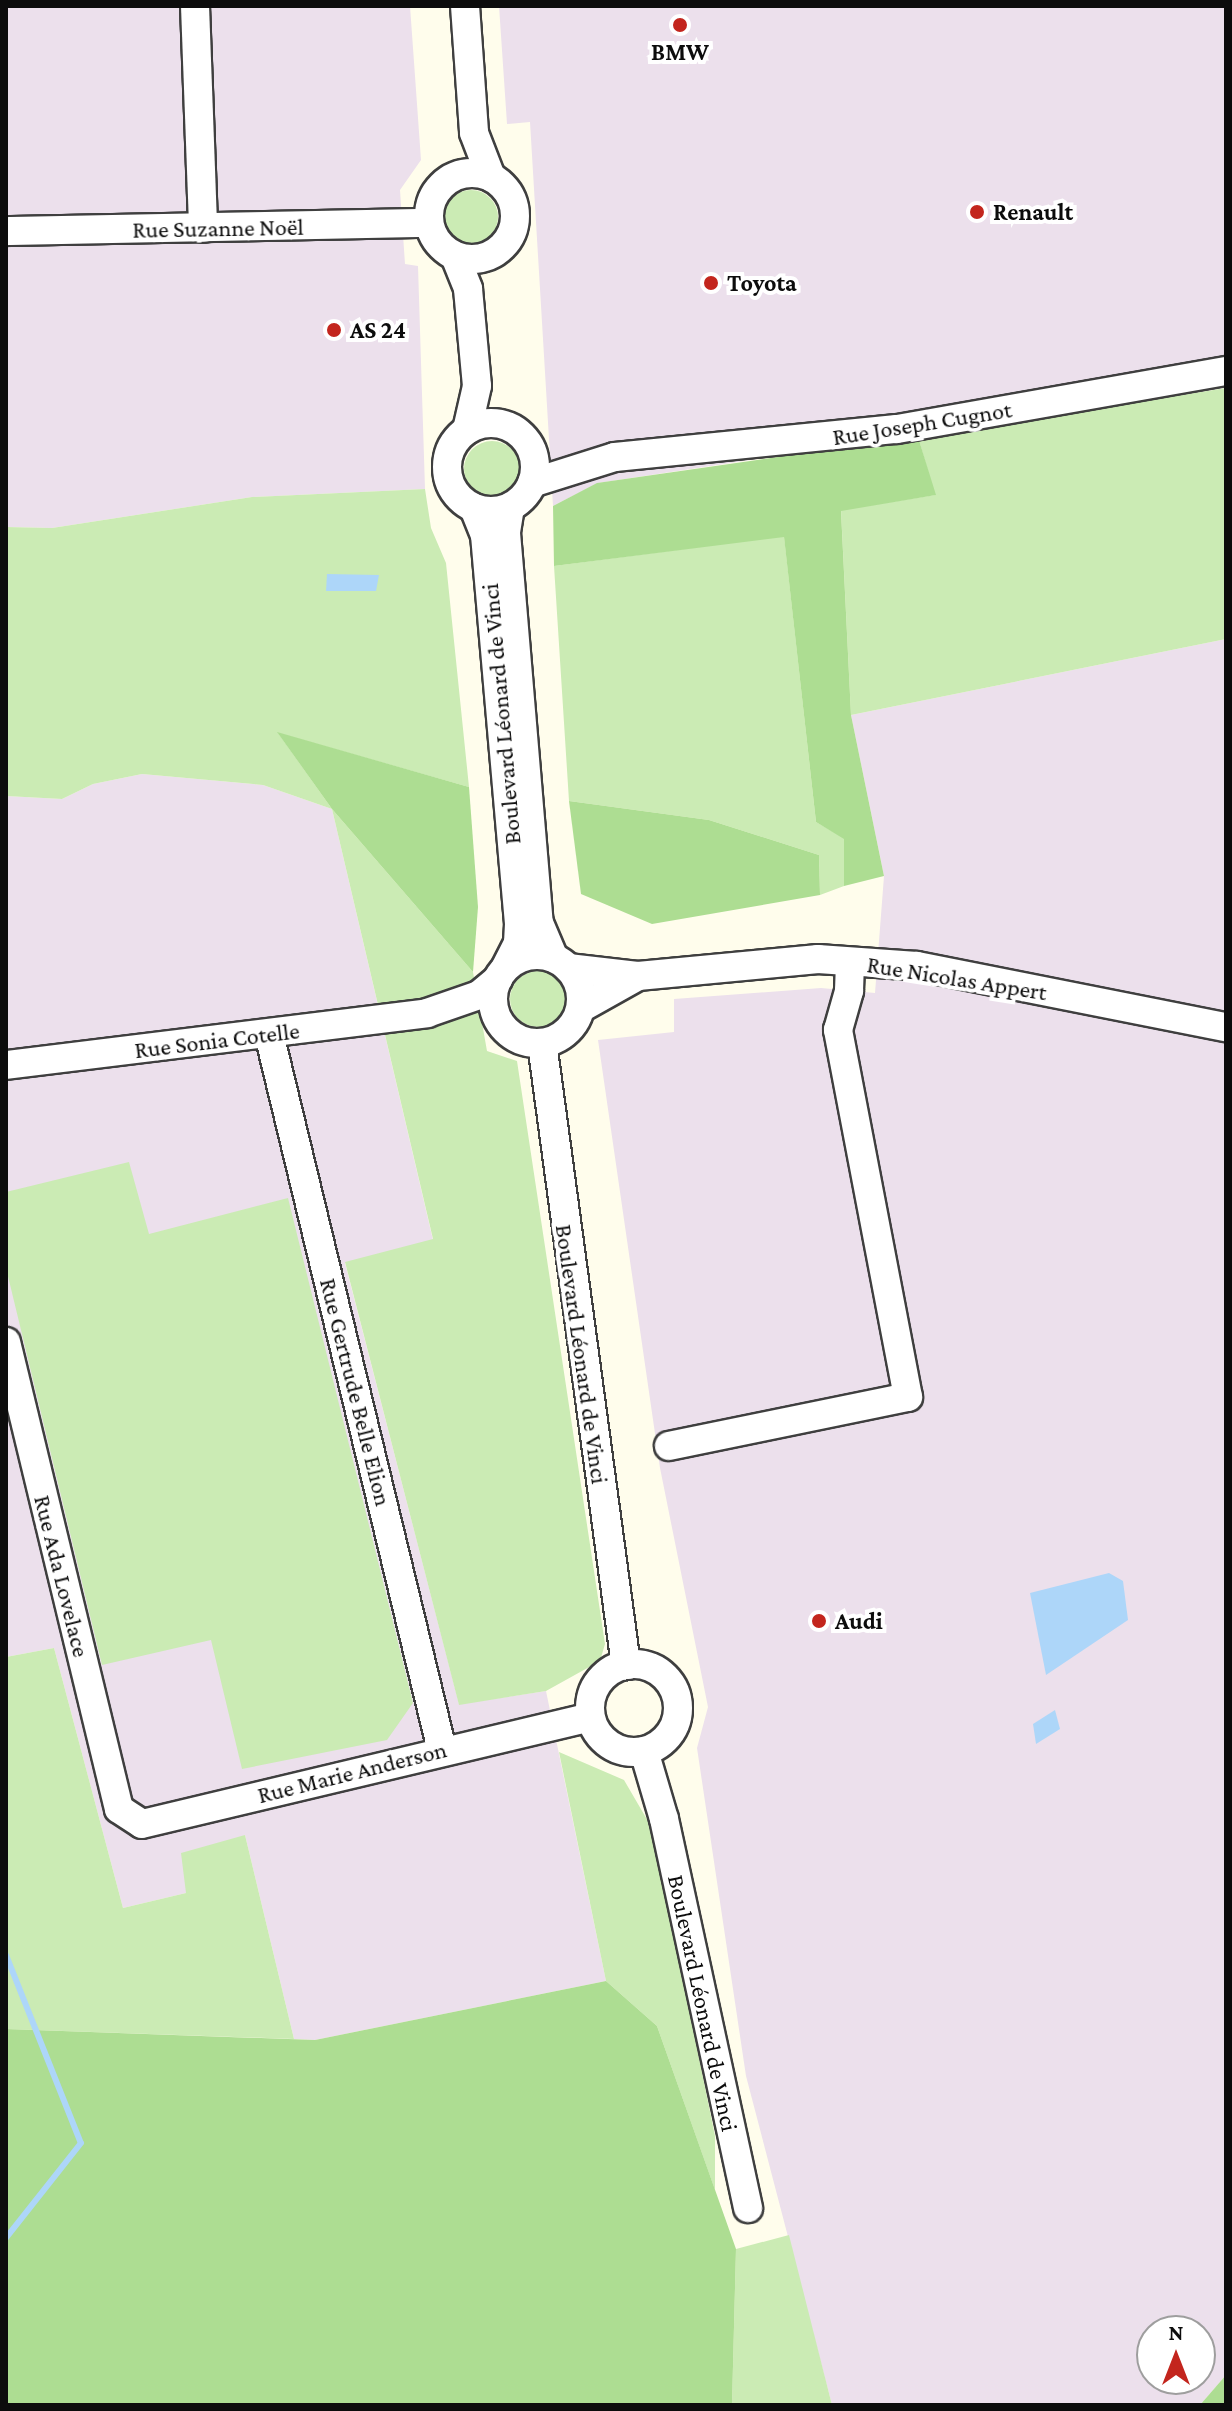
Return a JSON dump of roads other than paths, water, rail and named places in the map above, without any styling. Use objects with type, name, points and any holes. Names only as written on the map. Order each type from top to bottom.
[{"type":"street","points":[[195,6],[203,228]]},
{"type":"street","points":[[449,6],[459,134],[450,179],[433,198],[429,223],[434,237],[455,256],[468,289],[477,386],[467,430],[450,451],[447,467],[460,498],[474,508],[491,511],[510,507],[532,483],[535,465],[493,385],[486,287],[491,255]]},
{"type":"street","points":[[465,6],[474,133],[491,177]]},
{"type":"street","points":[[450,179],[470,173],[491,177],[504,187],[515,216],[504,245],[491,255],[473,259],[455,256]]},
{"type":"street","name":"Rue Suzanne Noël","points":[[6,231],[429,223]]},
{"type":"street","name":"Rue Joseph Cugnot","points":[[532,483],[615,457],[897,429],[1226,371]]},
{"type":"street","points":[[467,430],[491,423],[517,434]]},
{"type":"street","name":"Rue Joseph Cugnot","points":[[517,434],[615,457]]},
{"type":"street","name":"Boulevard Léonard de Vinci","points":[[510,507],[506,533],[539,923],[561,963]]},
{"type":"street","name":"Boulevard Léonard de Vinci","points":[[474,508],[485,535],[519,924],[518,943],[502,973]]},
{"type":"street","points":[[427,1013],[479,995],[502,973],[529,956],[638,976]]},
{"type":"street","points":[[669,1446],[908,1397],[838,1030],[849,991],[850,962]]},
{"type":"street","name":"Rue Nicolas Appert","points":[[638,976],[748,964],[850,962],[931,969],[1226,1027]]},
{"type":"street","points":[[561,963],[577,979],[581,1008]]},
{"type":"street","points":[[500,1022],[494,1007],[502,973]]},
{"type":"street","points":[[427,1013],[500,1022],[526,1041],[542,1043],[567,1031],[581,1008],[638,976]]},
{"type":"street","name":"Rue Sonia Cotelle","points":[[6,1065],[427,1013]]},
{"type":"street","name":"Rue Gertrude Belle Elion","points":[[269,1034],[442,1750]]},
{"type":"street","name":"Boulevard Léonard de Vinci","points":[[542,1043],[626,1665]]},
{"type":"street","name":"Rue Ada Lovelace","points":[[6,1342],[119,1809]]},
{"type":"street","points":[[626,1665],[651,1667],[676,1693],[673,1730],[644,1751],[610,1745],[590,1717],[595,1687],[608,1672],[626,1665]]},
{"type":"street","name":"Rue Marie Anderson","points":[[119,1809],[142,1824],[590,1717]]},
{"type":"street","name":"Boulevard Léonard de Vinci","points":[[644,1751],[664,1819],[748,2208]]},
{"type":"water","points":[[327,574],[379,575],[376,591],[326,591]]},
{"type":"water","points":[[1109,1573],[1123,1581],[1128,1620],[1046,1675],[1030,1593]]},
{"type":"water","points":[[1055,1710],[1060,1729],[1036,1744],[1033,1724]]},
{"type":"waterway","points":[[6,1955],[81,2143],[6,2238]]},
{"type":"place","name":"BMW","points":[[680,25]]},
{"type":"place","name":"Renault","points":[[977,212]]},
{"type":"place","name":"Toyota","points":[[711,283]]},
{"type":"place","name":"AS 24","points":[[334,330]]},
{"type":"place","name":"Audi","points":[[819,1621]]}]
